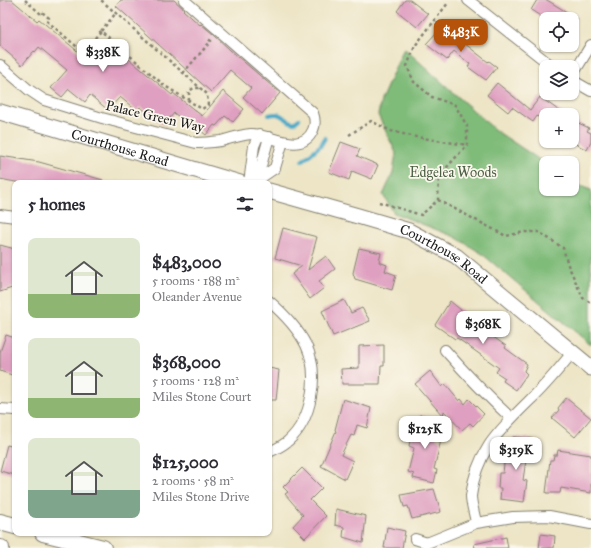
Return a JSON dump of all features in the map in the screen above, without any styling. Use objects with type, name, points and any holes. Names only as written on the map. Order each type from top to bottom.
[{"type":"main road","points":[[0,522],[12,525]]},
{"type":"main road","points":[[54,536],[103,548]]},
{"type":"street","name":"Palace Green Way","points":[[0,65],[29,90],[44,100],[102,118],[196,143],[209,142],[236,136],[259,134],[295,144],[303,141],[311,134],[315,125],[313,113],[184,0]]},
{"type":"street","points":[[468,0],[544,60]]},
{"type":"street","points":[[579,65],[591,45]]},
{"type":"street","points":[[579,84],[591,91]]},
{"type":"street","name":"Courthouse Road","points":[[0,112],[230,180]]},
{"type":"street","points":[[251,180],[254,146],[259,134]]},
{"type":"street","points":[[253,180],[261,166],[269,137]]},
{"type":"street","points":[[256,180],[275,168],[283,141]]},
{"type":"street","name":"Courthouse Road","points":[[272,192],[409,231],[456,256],[591,368]]},
{"type":"street","points":[[0,215],[12,217]]},
{"type":"street","points":[[272,304],[290,320],[304,341],[310,358],[313,382],[311,398],[306,414],[299,428],[289,440],[272,451]]},
{"type":"street","points":[[445,350],[484,393],[511,418]]},
{"type":"street","points":[[476,523],[471,497],[475,475],[481,459],[492,438],[549,380],[572,353]]},
{"type":"street","points":[[0,409],[12,410]]},
{"type":"street","points":[[415,540],[427,543],[476,523],[513,517],[548,516],[591,524]]},
{"type":"path","points":[[25,0],[41,14],[42,12],[50,18],[47,21],[83,52],[116,13]]},
{"type":"path","points":[[101,0],[207,94],[208,105],[202,109],[165,86],[101,31]]},
{"type":"path","points":[[379,202],[421,215],[438,200],[439,176],[467,145],[467,126],[455,105],[432,97],[414,82],[407,66],[415,46],[448,3]]},
{"type":"path","points":[[183,73],[211,42],[208,39]]},
{"type":"path","points":[[189,101],[189,91],[194,88],[200,88]]},
{"type":"path","points":[[349,135],[371,121],[391,131],[416,137],[467,145]]},
{"type":"path","points":[[438,200],[506,236],[524,232],[539,232],[563,248],[568,265],[583,298],[591,303]]},
{"type":"green space","name":"Edgelea Woods","points":[[404,48],[495,130],[539,159],[539,196],[579,196],[579,185],[591,190],[591,345],[481,253],[455,237],[394,213],[383,195],[393,173],[396,153],[378,115],[381,100]]},
{"type":"building","points":[[0,0],[12,0],[37,21],[39,19],[88,60],[105,39],[172,95],[173,93],[202,116],[223,91],[244,109],[233,122],[225,116],[216,126],[214,125],[206,135],[186,118],[184,121],[174,113],[164,125],[140,107],[137,111],[120,97],[108,110],[90,95],[85,102],[69,89],[62,97],[51,88],[67,70],[39,47],[22,65],[0,46]]},
{"type":"building","points":[[121,0],[174,0],[200,25],[201,24],[213,34],[280,93],[262,114],[243,97],[251,88],[230,70],[211,92],[116,6]]},
{"type":"building","points":[[405,0],[410,0],[428,14],[417,27],[397,11]]},
{"type":"building","points":[[537,0],[547,0],[567,12],[539,12],[539,15],[531,10]]},
{"type":"building","points":[[456,31],[467,40],[464,43],[488,62],[489,61],[497,67],[486,80],[468,67],[470,64],[454,51],[447,60],[426,44],[437,32],[449,40]]},
{"type":"building","points":[[497,83],[530,110],[539,98],[539,100],[544,100],[555,108],[539,108],[539,118],[537,116],[533,122],[512,107],[508,112],[487,95]]},
{"type":"building","points":[[579,123],[589,128],[587,131],[591,133],[591,142],[587,150],[579,146]]},
{"type":"building","points":[[341,142],[360,149],[357,156],[378,165],[372,179],[352,171],[349,180],[329,172]]},
{"type":"building","points":[[0,156],[39,162],[103,180],[12,180],[12,181],[0,179]]},
{"type":"building","points":[[283,228],[317,237],[308,270],[326,256],[335,269],[319,281],[324,288],[310,299],[292,274],[302,266],[275,258]]},
{"type":"building","points":[[0,245],[12,248],[12,288],[0,292]]},
{"type":"building","points":[[359,248],[381,253],[379,262],[387,265],[385,271],[396,275],[392,290],[355,279],[353,273]]},
{"type":"building","points":[[344,300],[351,313],[362,308],[370,321],[333,336],[322,311]]},
{"type":"building","points":[[450,301],[467,315],[465,317],[506,346],[505,348],[527,364],[524,371],[527,374],[516,390],[503,381],[505,378],[496,372],[499,368],[457,338],[455,339],[435,325]]},
{"type":"building","points":[[6,335],[12,337],[12,375],[0,371],[0,352]]},
{"type":"building","points":[[384,345],[384,366],[381,366],[380,384],[342,384],[341,369],[359,368],[359,346]]},
{"type":"building","points":[[272,369],[279,370],[276,400],[272,400]]},
{"type":"building","points":[[430,371],[442,387],[445,384],[459,401],[461,399],[465,404],[469,399],[484,414],[473,426],[470,423],[462,430],[444,411],[443,416],[415,384]]},
{"type":"building","points":[[566,398],[591,418],[575,437],[552,418]]},
{"type":"building","points":[[343,399],[371,408],[367,428],[357,425],[354,436],[351,435],[341,455],[353,461],[345,479],[321,466],[336,431]]},
{"type":"building","points":[[420,415],[441,422],[436,439],[441,440],[434,469],[437,470],[434,483],[413,478],[414,474],[408,472],[414,448],[409,446],[411,435],[415,435]]},
{"type":"building","points":[[513,437],[533,439],[531,460],[526,460],[523,480],[527,481],[524,502],[500,499],[501,488],[498,488],[499,473],[503,473],[505,455],[510,456]]},
{"type":"building","points":[[7,445],[12,446],[12,474],[0,471]]},
{"type":"building","points":[[558,450],[591,455],[591,493],[561,488],[560,493],[546,493],[550,460],[553,460],[554,455],[557,455]]},
{"type":"building","points":[[302,468],[322,488],[310,500],[326,516],[305,538],[293,526],[303,515],[285,494],[288,492],[283,487]]},
{"type":"building","points":[[434,489],[441,512],[412,519],[408,506],[404,507],[401,495]]},
{"type":"building","points":[[336,509],[366,516],[363,543],[343,537],[344,527],[335,525]]},
{"type":"building","points":[[387,527],[405,531],[402,548],[384,548]]},
{"type":"building","points":[[541,534],[555,536],[554,548],[539,548]]},
{"type":"building","points":[[506,537],[508,548],[475,548],[474,544]]},
{"type":"waterway","points":[[269,115],[277,114],[294,123],[299,119]]},
{"type":"waterway","points":[[302,161],[321,145],[325,138]]}]
